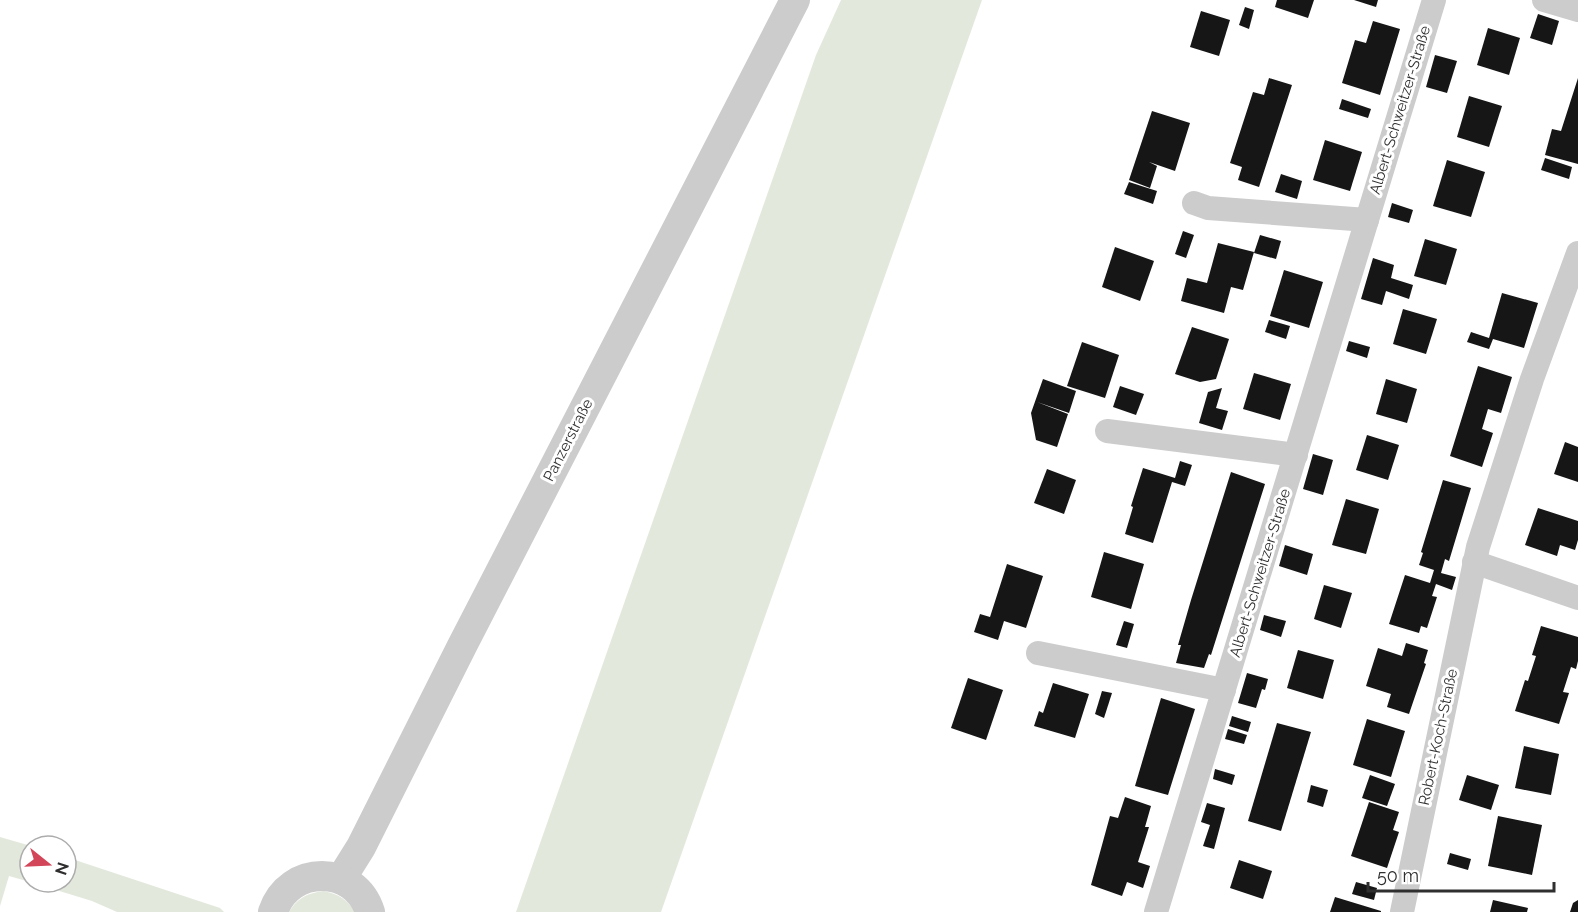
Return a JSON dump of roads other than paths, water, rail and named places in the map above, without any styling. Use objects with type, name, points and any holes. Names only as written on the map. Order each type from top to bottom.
[{"type":"street","name":"Panzerstraße","points":[[341,879],[361,848],[462,646],[795,0]]},
{"type":"street","name":"Albert-Schweitzer-Straße","points":[[1156,912],[1434,0]]},
{"type":"street","points":[[1544,0],[1578,10]]},
{"type":"street","points":[[1194,203],[1208,207],[1367,220]]},
{"type":"street","name":"Robert-Koch-Straße","points":[[1402,912],[1474,562],[1532,379],[1578,253]]},
{"type":"street","points":[[1107,431],[1296,455]]},
{"type":"street","points":[[1474,562],[1578,598]]},
{"type":"street","points":[[1038,653],[1224,690]]},
{"type":"street","points":[[273,912],[282,895],[294,884],[309,877],[325,875],[341,879],[353,886],[363,897],[370,912]]}]
